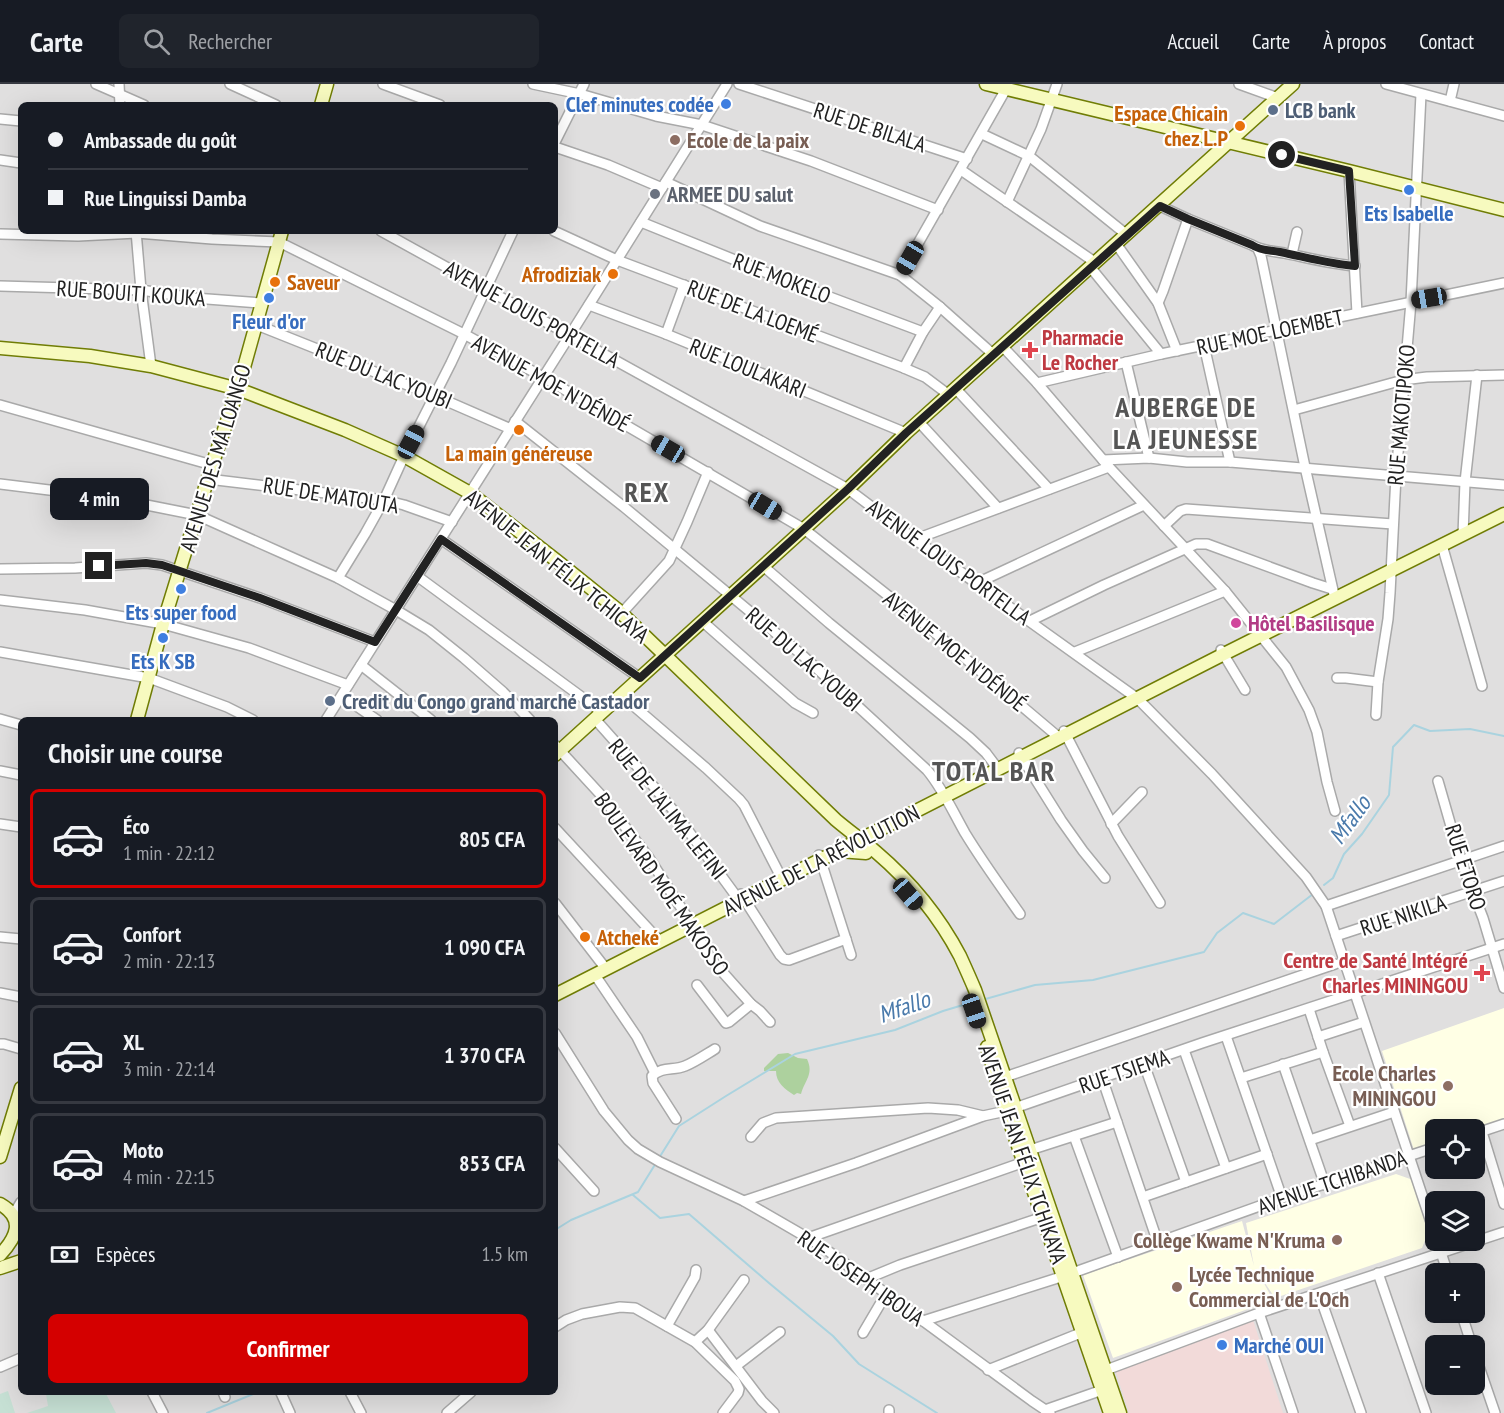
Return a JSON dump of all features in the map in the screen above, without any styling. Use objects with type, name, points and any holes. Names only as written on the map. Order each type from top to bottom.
[{"type":"street","points":[[96,84],[119,89],[139,102]]},
{"type":"street","points":[[230,84],[269,102]]},
{"type":"street","points":[[322,102],[327,84]]},
{"type":"street","points":[[383,84],[432,102]]},
{"type":"street","points":[[533,84],[580,94],[656,116],[702,125],[811,161],[938,210]]},
{"type":"street","points":[[558,136],[584,84]]},
{"type":"street","points":[[328,717],[727,84]]},
{"type":"street","name":"RUE DE BILALA","points":[[739,84],[967,159]]},
{"type":"street","points":[[986,84],[1504,210]]},
{"type":"street","points":[[1007,202],[1041,129],[1057,84]]},
{"type":"street","points":[[1239,84],[1278,99]]},
{"type":"street","points":[[558,749],[599,716],[848,489],[906,433],[1293,84]]},
{"type":"street","points":[[1386,84],[1504,116]]},
{"type":"street","points":[[1450,100],[1454,84]]},
{"type":"street","points":[[900,275],[1006,89]]},
{"type":"street","name":"RUE MAKOTIPOKO","points":[[1376,715],[1378,682],[1388,619],[1396,476],[1411,302],[1421,94]]},
{"type":"street","points":[[0,119],[18,121]]},
{"type":"street","points":[[982,134],[1029,156],[1127,235]]},
{"type":"street","points":[[558,148],[664,185],[760,226],[900,275],[1037,383],[1106,463],[1225,591],[1286,667],[1309,710],[1317,732],[1335,812]]},
{"type":"street","points":[[0,160],[18,163]]},
{"type":"street","points":[[961,170],[1093,265],[1161,354]]},
{"type":"street","points":[[1349,171],[1357,313]]},
{"type":"street","points":[[1160,206],[1258,249],[1355,266]]},
{"type":"street","points":[[1158,303],[1188,219]]},
{"type":"street","name":"RUE MOKELO","points":[[641,222],[782,279],[923,332]]},
{"type":"street","points":[[1292,255],[1297,232]]},
{"type":"street","name":"RUE DE LA LOEMÉ","points":[[558,233],[617,260],[925,377],[953,392],[1049,489]]},
{"type":"street","name":"AVENUE MOE N'DÉNDÉ","points":[[0,234],[78,236],[107,234]]},
{"type":"street","points":[[136,234],[151,366]]},
{"type":"street","name":"AVENUE MOE N'DÉNDÉ","points":[[158,234],[212,239],[280,237],[543,377],[804,529],[1061,735],[1118,836],[1160,903]]},
{"type":"street","name":"AVENUE LOUIS PORTELLA","points":[[387,234],[848,489],[1136,697],[1212,774],[1306,877],[1326,906],[1425,1205]]},
{"type":"street","points":[[338,578],[384,500],[512,234]]},
{"type":"street","name":"AVENUE DES MÂ LOANGO","points":[[138,717],[163,624],[238,388],[280,237]]},
{"type":"street","points":[[1117,245],[1158,303],[1177,351]]},
{"type":"street","points":[[1258,249],[1334,594]]},
{"type":"street","name":"RUE MOE LOEMBET","points":[[1037,383],[1161,354],[1466,292],[1504,282]]},
{"type":"street","points":[[666,334],[684,285]]},
{"type":"street","name":"RUE BOUITI KOUKA","points":[[0,286],[141,290],[194,298],[261,303]]},
{"type":"street","name":"RUE LOULAKARI","points":[[589,305],[666,334],[906,433]]},
{"type":"street","points":[[904,368],[923,332],[940,307]]},
{"type":"street","name":"RUE DU LAC YOUBI","points":[[256,325],[513,425],[674,549],[801,654],[927,770],[936,780],[980,857],[1020,914]]},
{"type":"street","points":[[1204,345],[1230,462]]},
{"type":"street","name":"AVENUE JEAN FÉLIX TCHICAYA","points":[[0,348],[90,356],[151,366],[238,388],[404,456],[470,493],[558,561],[621,614],[854,838]]},
{"type":"street","points":[[1126,362],[1149,458]]},
{"type":"street","points":[[1463,532],[1465,482],[1477,375]]},
{"type":"street","points":[[1294,410],[1403,380],[1427,377],[1504,375]]},
{"type":"street","points":[[0,405],[212,465]]},
{"type":"street","points":[[919,422],[998,508]]},
{"type":"street","points":[[915,539],[1049,489],[1106,463],[1149,458],[1187,462],[1230,462],[1305,467],[1504,485]]},
{"type":"street","points":[[621,614],[669,561],[708,472]]},
{"type":"street","name":"RUE DE MATOUTA","points":[[208,478],[384,500],[452,522]]},
{"type":"street","points":[[0,484],[106,497],[197,515],[338,578],[429,630],[503,692],[527,717]]},
{"type":"street","points":[[977,583],[1144,505]]},
{"type":"street","name":"AVENUE DE LA RÉVOLUTION","points":[[558,993],[854,838],[1020,756],[1334,594],[1442,545],[1504,508]]},
{"type":"street","points":[[1164,526],[1180,511],[1186,509],[1393,524]]},
{"type":"street","name":"AVENUE DE LA RÉVOLUTION","points":[[1391,568],[1504,514]]},
{"type":"street","points":[[441,539],[640,678]]},
{"type":"street","points":[[1030,621],[1196,544],[1207,544],[1334,594]]},
{"type":"street","points":[[1442,545],[1482,686]]},
{"type":"street","points":[[0,569],[75,568],[146,563],[162,565],[260,598],[375,642]]},
{"type":"street","points":[[763,566],[829,623],[978,744],[997,767]]},
{"type":"street","name":"RUE DE L'ALIMA LEFINI","points":[[417,576],[599,716],[740,897],[780,956],[789,960],[846,939]]},
{"type":"street","points":[[1075,652],[1225,591]]},
{"type":"street","points":[[0,600],[85,610],[163,624],[249,648],[348,685]]},
{"type":"street","points":[[702,621],[789,698],[813,713]]},
{"type":"street","points":[[0,652],[149,678],[227,706],[247,717]]},
{"type":"street","points":[[1222,652],[1245,690]]},
{"type":"street","points":[[361,665],[427,717]]},
{"type":"street","points":[[1337,678],[1378,682]]},
{"type":"street","points":[[621,695],[739,799],[780,877]]},
{"type":"street","points":[[342,696],[372,717]]},
{"type":"street","points":[[0,719],[18,724]]},
{"type":"street","name":"BOULEVARD MOÉ MAKOSSO","points":[[558,751],[600,794],[649,858],[711,958],[770,1022]]},
{"type":"street","points":[[1020,756],[1061,820],[1105,878]]},
{"type":"street","points":[[0,771],[18,774]]},
{"type":"street","name":"RUE ETORO","points":[[1438,781],[1461,861],[1474,892],[1504,988]]},
{"type":"street","points":[[1111,824],[1142,792]]},
{"type":"street","name":"AVENUE DE LA RÉVOLUTION","points":[[820,857],[838,851],[854,838],[877,831],[944,794]]},
{"type":"street","points":[[0,824],[18,827]]},
{"type":"street","points":[[558,831],[657,940]]},
{"type":"street","points":[[838,851],[871,853],[877,831]]},
{"type":"street","name":"AVENUE JEAN FÉLIX TCHIKAYA","points":[[854,838],[918,893],[935,915],[961,957],[1005,1077],[1024,1162],[1043,1216],[1106,1370],[1110,1413]]},
{"type":"street","points":[[1326,906],[1504,846]]},
{"type":"street","name":"AVENUE JEAN FÉLIX TCHIKAYA","points":[[871,853],[920,908],[954,961],[1011,1109],[1030,1150],[1068,1274],[1083,1332],[1107,1389],[1120,1413]]},
{"type":"street","points":[[820,857],[851,954]]},
{"type":"street","name":"RUE NIKILA","points":[[1336,936],[1504,881]]},
{"type":"street","points":[[558,907],[602,969],[655,1073]]},
{"type":"street","points":[[0,937],[18,939]]},
{"type":"street","name":"RUE TSIEMA","points":[[744,1201],[983,1116],[1011,1109],[1504,944]]},
{"type":"street","points":[[1005,1077],[1335,964]]},
{"type":"street","name":"AVENUE DE LA RÉVOLUTION","points":[[558,988],[602,969]]},
{"type":"street","points":[[697,985],[726,1023],[729,1023],[751,1004]]},
{"type":"street","points":[[0,993],[18,997]]},
{"type":"street","points":[[1309,1009],[1350,1126]]},
{"type":"street","points":[[1318,1037],[1364,1022]]},
{"type":"street","points":[[1226,1036],[1282,1198]]},
{"type":"street","name":"RUE JOSEPH IBOUA","points":[[558,1038],[588,1087],[612,1120],[638,1149],[660,1162],[744,1201],[808,1238],[1047,1411]]},
{"type":"street","points":[[0,1044],[18,1048]]},
{"type":"street","points":[[675,1119],[653,1083],[652,1076],[671,1068],[684,1066],[715,1049]]},
{"type":"street","points":[[1184,1050],[1226,1168]]},
{"type":"street","points":[[1241,1078],[1323,1052]]},
{"type":"street","points":[[1144,1064],[1186,1182]]},
{"type":"street","points":[[1283,1064],[1325,1185]]},
{"type":"street","points":[[1102,1078],[1158,1243]]},
{"type":"street","points":[[0,1157],[18,1098]]},
{"type":"street","points":[[751,1137],[763,1123],[776,1118],[928,1108],[958,1110],[983,1116]]},
{"type":"street","points":[[1310,1140],[1394,1112]]},
{"type":"street","points":[[1030,1150],[1117,1122]]},
{"type":"street","points":[[1485,1131],[1504,1124]]},
{"type":"street","points":[[1074,1136],[1118,1257]]},
{"type":"street","points":[[558,1151],[594,1191]]},
{"type":"street","name":"AVENUE TCHIBANDA","points":[[923,1321],[1068,1274],[1282,1198],[1425,1151]]},
{"type":"street","points":[[1485,1152],[1504,1204]]},
{"type":"street","points":[[1143,1197],[1267,1154]]},
{"type":"street","points":[[808,1238],[1024,1162]]},
{"type":"street","points":[[0,1204],[7,1208],[16,1219],[14,1236],[0,1255]]},
{"type":"street","points":[[866,1279],[910,1261],[1043,1216]]},
{"type":"street","points":[[1106,1370],[1259,1313],[1504,1232]]},
{"type":"street","points":[[0,1255],[18,1242]]},
{"type":"street","name":"AVENUE LOUIS PORTELLA","points":[[1441,1252],[1444,1263]]},
{"type":"street","points":[[0,1268],[18,1262]]},
{"type":"street","points":[[667,1326],[695,1278],[696,1270]]},
{"type":"street","points":[[1378,1273],[1426,1413]]},
{"type":"street","points":[[695,1342],[708,1330],[744,1280]]},
{"type":"street","points":[[863,1333],[886,1294]]},
{"type":"street","points":[[1319,1294],[1361,1413]]},
{"type":"street","points":[[558,1326],[582,1314],[620,1307],[635,1308],[695,1342],[735,1381],[739,1389],[738,1393],[723,1413]]},
{"type":"street","points":[[1259,1313],[1293,1413]]},
{"type":"street","points":[[708,1330],[762,1401],[774,1413]]},
{"type":"street","points":[[736,1366],[780,1332]]},
{"type":"street","points":[[988,1370],[1083,1332]]},
{"type":"street","points":[[0,1367],[18,1359]]},
{"type":"street","points":[[1485,1382],[1496,1413]]},
{"type":"street","points":[[1047,1411],[1107,1389]]},
{"type":"street","points":[[154,1395],[163,1413]]},
{"type":"street","points":[[282,1395],[290,1413]]},
{"type":"street","points":[[352,1395],[361,1413]]},
{"type":"street","points":[[447,1413],[468,1395]]},
{"type":"shaded area","points":[[0,84],[1504,84],[1504,1413],[0,1413]]},
{"type":"shaded area","name":"Ecole Charles MININGOU","points":[[1504,1008],[1504,1121],[1485,1127],[1485,1119],[1425,1119],[1425,1146],[1414,1150],[1382,1051]]},
{"type":"shaded area","points":[[1396,1174],[1413,1180],[1425,1222],[1425,1240],[1422,1248],[1275,1298],[1259,1274],[1273,1300],[1113,1358],[1083,1275],[1242,1221],[1254,1266],[1246,1223]]},
{"type":"shaded area","name":"Marché OUI","points":[[1253,1320],[1283,1413],[1129,1413],[1115,1369]]},
{"type":"shaded area","points":[[8,1391],[15,1413],[0,1413],[0,1394]]},
{"type":"shaded area","points":[[46,1395],[107,1395],[116,1413],[27,1413],[48,1406]]},
{"type":"green space","points":[[788,1053],[807,1059],[809,1064],[809,1073],[801,1094],[794,1095],[784,1088],[779,1082],[776,1071],[764,1071],[764,1068],[778,1054]]},
{"type":"waterway","name":"Mfallo","points":[[1324,885],[1333,878],[1344,854],[1362,834],[1389,795],[1393,747],[1414,725],[1430,731],[1470,729],[1504,736]]},
{"type":"waterway","name":"Mfallo","points":[[982,1000],[1035,985],[1093,980],[1204,952],[1217,933],[1243,913],[1274,924],[1313,894]]},
{"type":"waterway","name":"Mfallo","points":[[659,1158],[679,1126],[795,1054],[895,1030],[973,1002]]},
{"type":"waterway","points":[[558,1228],[571,1220],[638,1192],[656,1163]]},
{"type":"waterway","points":[[633,1195],[660,1218],[689,1214],[833,1336],[859,1364],[937,1413]]},
{"type":"waterway","points":[[207,1413],[251,1395]]},
{"type":"place","name":"Clef minutes codée","points":[[726,104]]},
{"type":"place","name":"LCB bank","points":[[1273,110]]},
{"type":"place","name":"Espace Chicain chez L.P","points":[[1240,126]]},
{"type":"place","name":"Ecole de la paix","points":[[675,140]]},
{"type":"place","name":"Ets Isabelle","points":[[1409,190]]},
{"type":"place","name":"ARMEE DU salut","points":[[655,194]]},
{"type":"place","name":"Afrodiziak","points":[[613,274]]},
{"type":"place","name":"Saveur","points":[[275,282]]},
{"type":"place","name":"Fleur d'or","points":[[269,298]]},
{"type":"place","name":"Pharmacie Le Rocher","points":[[1030,350]]},
{"type":"place","name":"La main généreuse","points":[[519,430]]},
{"type":"place","name":"Ets super food","points":[[181,589]]},
{"type":"place","name":"Hôtel Basilisque","points":[[1236,623]]},
{"type":"place","name":"Ets K SB","points":[[163,638]]},
{"type":"place","name":"Credit du Congo grand marché Castador","points":[[330,701]]},
{"type":"place","name":"Atcheké","points":[[585,937]]},
{"type":"place","name":"Centre de Santé Intégré Charles MININGOU","points":[[1482,973]]},
{"type":"place","name":"Ecole Charles MININGOU","points":[[1448,1086]]},
{"type":"place","name":"Collège Kwame N'Kruma","points":[[1337,1240]]},
{"type":"place","name":"Lycée Technique Commercial de L'Och","points":[[1177,1287]]},
{"type":"place","name":"Marché OUI","points":[[1222,1345]]},
{"type":"district","name":"AUBERGE DE LA JEUNESSE","points":[[1186,423]]},
{"type":"district","name":"REX","points":[[647,492]]},
{"type":"district","name":"TOTAL BAR","points":[[994,771]]},
{"type":"route","points":[[99,566],[146,563],[162,565],[260,598],[375,642],[441,539],[640,678],[848,489],[906,433],[1160,206],[1258,249],[1355,266],[1349,171],[1282,155]]}]
